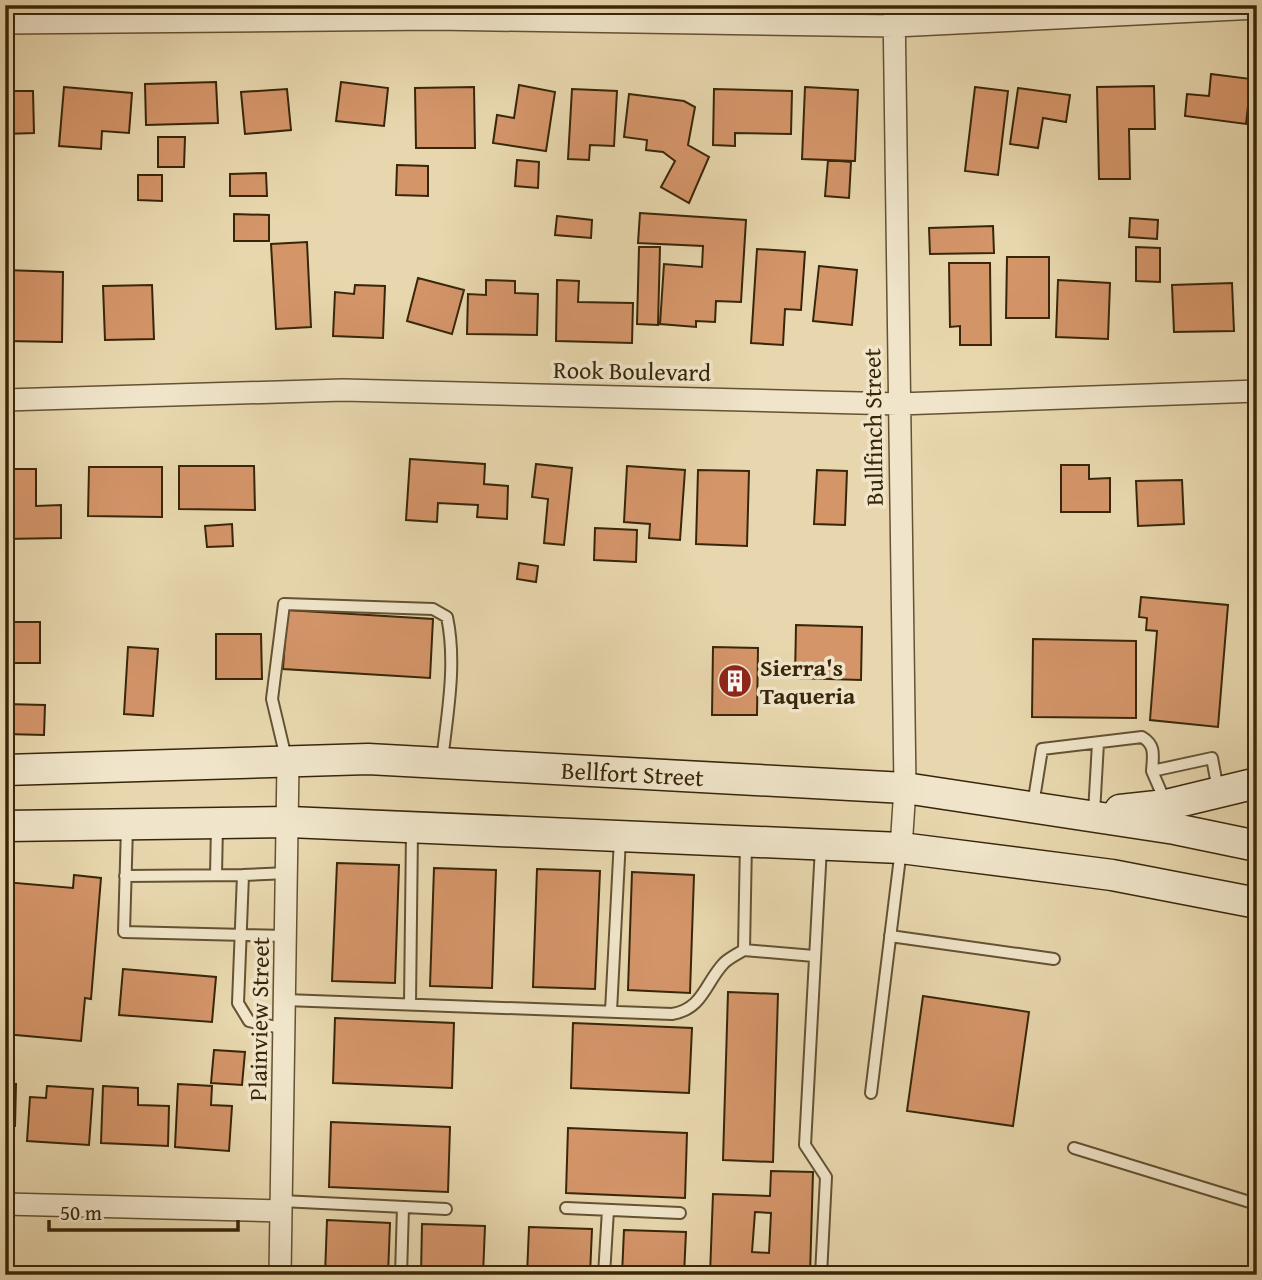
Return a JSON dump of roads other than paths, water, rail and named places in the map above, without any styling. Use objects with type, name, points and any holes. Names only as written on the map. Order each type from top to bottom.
[{"type":"main road","name":"Bellfort Street","points":[[5,770],[288,764],[368,759],[905,788],[1088,814],[1257,846]]},
{"type":"main road","points":[[1088,814],[1166,805],[1257,783]]},
{"type":"main road","points":[[5,826],[289,822],[901,848],[1112,875],[1257,903]]},
{"type":"street","points":[[5,23],[895,15],[1257,8]]},
{"type":"street","name":"Bullfinch Street","points":[[895,15],[905,788],[901,848]]},
{"type":"street","name":"Rook Boulevard","points":[[5,400],[343,390],[898,404],[1257,391]]},
{"type":"street","name":"Plainview Street","points":[[280,1275],[288,764]]},
{"type":"street","points":[[5,1204],[281,1206]]},
{"type":"lane","points":[[288,764],[272,699],[284,604],[433,609],[447,617],[451,636],[449,697],[441,763]]},
{"type":"lane","points":[[1032,808],[1042,749],[1142,737],[1150,742],[1153,750],[1152,771],[1166,805]]},
{"type":"lane","points":[[1088,814],[1098,743]]},
{"type":"lane","points":[[1152,771],[1212,758],[1219,792]]},
{"type":"lane","points":[[216,875],[217,823]]},
{"type":"lane","points":[[127,825],[124,932],[286,936]]},
{"type":"lane","points":[[410,1003],[412,828]]},
{"type":"lane","points":[[611,1011],[620,836]]},
{"type":"lane","points":[[744,950],[746,842]]},
{"type":"lane","points":[[821,844],[804,1145],[826,1177],[821,1275]]},
{"type":"lane","points":[[871,1093],[901,848]]},
{"type":"lane","points":[[125,876],[288,873]]},
{"type":"lane","points":[[243,874],[238,1003],[249,1021],[285,1028]]},
{"type":"lane","points":[[890,936],[1054,959]]},
{"type":"lane","points":[[285,1000],[672,1014],[686,1012],[698,1003],[724,963],[744,950],[814,956]]},
{"type":"lane","points":[[1074,1148],[1253,1203],[1257,1185]]},
{"type":"lane","points":[[281,1206],[446,1209]]},
{"type":"lane","points":[[401,1275],[403,1207]]},
{"type":"lane","points":[[566,1208],[680,1213]]},
{"type":"lane","points":[[604,1275],[608,1210]]},
{"type":"place","name":"Sierra's Taqueria","points":[[735,681]]}]
